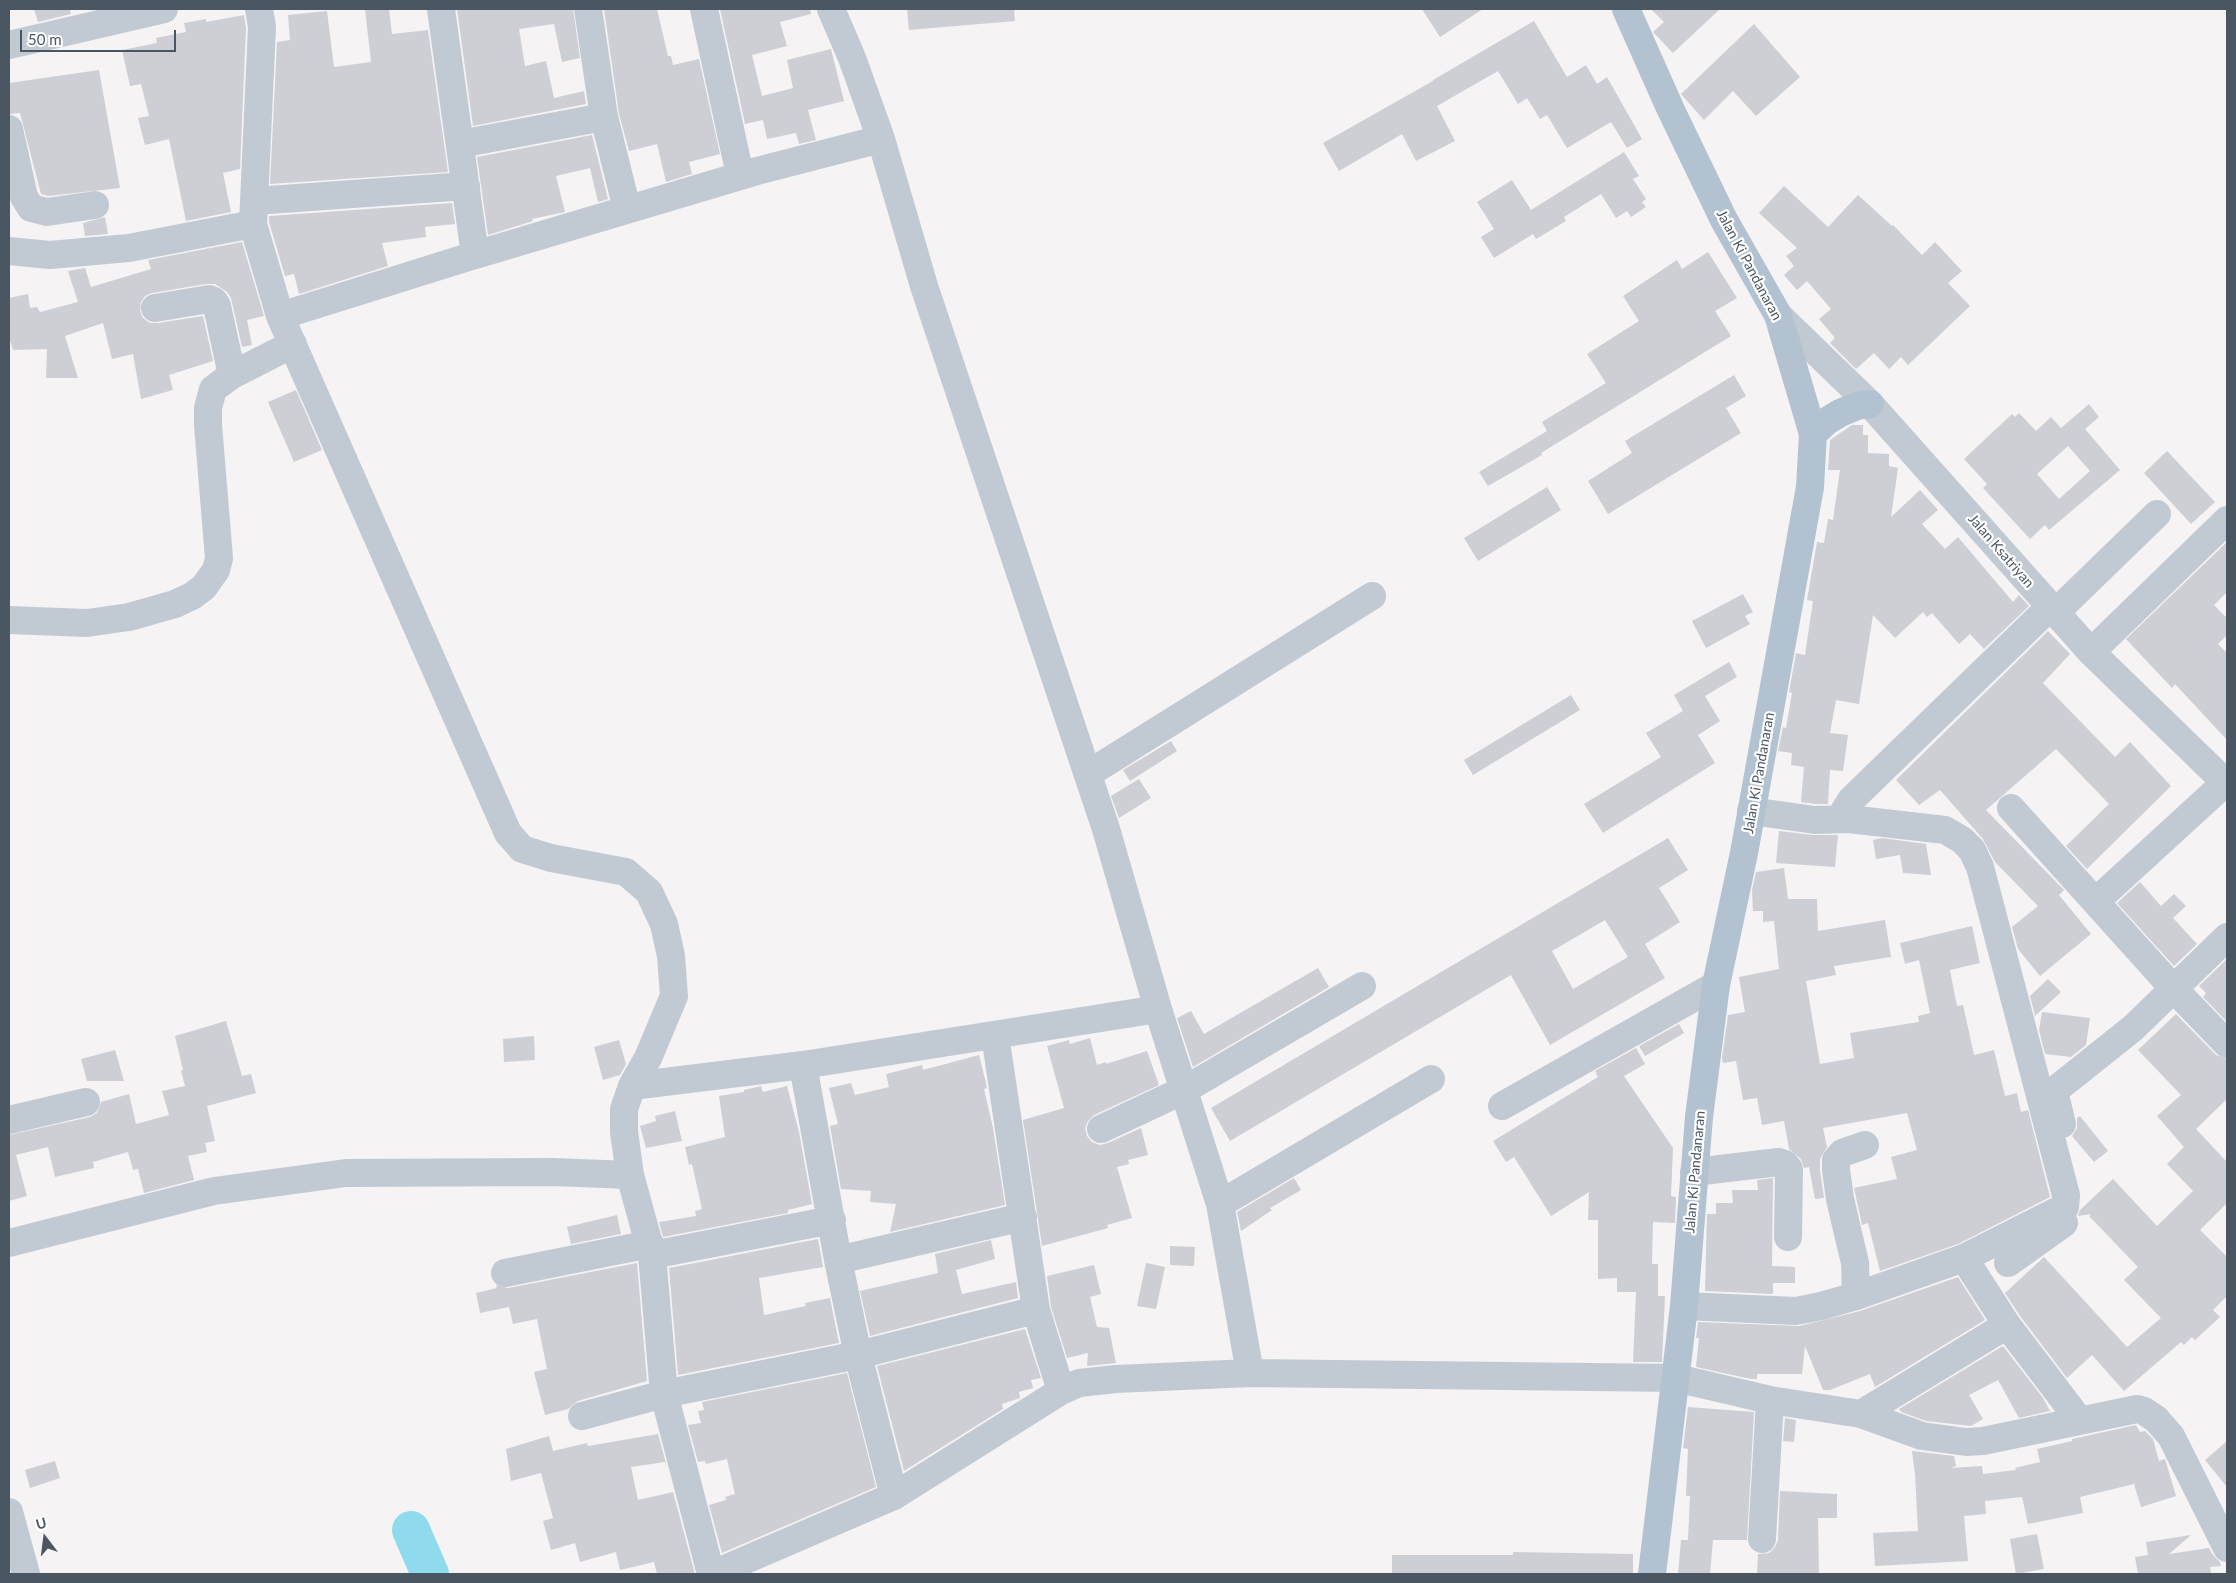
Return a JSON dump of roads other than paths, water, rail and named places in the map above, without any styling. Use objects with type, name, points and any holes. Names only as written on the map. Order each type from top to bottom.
[{"type":"main road","name":"Jalan Ki Pandanaran","points":[[1626,9],[1670,108],[1724,220],[1778,315],[1813,434],[1810,487],[1733,909],[1716,985],[1694,1172],[1684,1306],[1652,1574]]},
{"type":"main road","points":[[1813,434],[1827,421],[1840,413],[1857,406],[1870,404]]},
{"type":"street","points":[[9,45],[164,9]]},
{"type":"street","points":[[259,9],[262,27],[254,213],[280,316],[508,833],[522,848],[551,858],[626,872],[648,892],[664,924],[671,956],[674,996],[648,1058],[632,1086],[624,1109],[624,1132],[630,1174],[651,1249],[664,1394],[712,1574],[894,1496],[1062,1391],[1079,1383],[1093,1380],[1250,1373],[1676,1378],[1770,1400],[1861,1414],[1922,1436],[1966,1442],[1983,1441],[2137,1409],[2156,1419],[2171,1436],[2227,1551]]},
{"type":"street","points":[[441,9],[475,255]]},
{"type":"street","points":[[588,9],[604,117],[627,209]]},
{"type":"street","points":[[704,9],[740,175]]},
{"type":"street","points":[[831,9],[852,58],[881,139],[924,286],[1106,829],[1158,1009],[1220,1204],[1250,1373]]},
{"type":"street","points":[[460,144],[604,117]]},
{"type":"street","points":[[9,129],[24,197],[31,208],[47,212],[95,205]]},
{"type":"street","points":[[280,316],[740,175],[881,139]]},
{"type":"street","points":[[9,252],[50,255],[129,248],[254,213],[466,186]]},
{"type":"street","points":[[155,308],[209,299],[214,301],[217,306],[232,375]]},
{"type":"street","name":"Jalan Ksatriyan","points":[[1778,315],[1870,404],[2091,652],[2226,783]]},
{"type":"street","points":[[9,620],[87,624],[129,618],[174,604],[192,596],[204,587],[216,570],[220,546],[208,408],[213,388],[232,375],[293,344]]},
{"type":"street","points":[[1840,818],[1852,800],[2157,514]]},
{"type":"street","points":[[2091,652],[2227,520]]},
{"type":"street","points":[[1088,774],[1372,596]]},
{"type":"street","points":[[2096,902],[2226,783]]},
{"type":"street","points":[[2011,808],[2173,988],[2227,1044]]},
{"type":"street","points":[[1684,1306],[1796,1311],[1822,1306],[1964,1258],[2065,1207],[2066,1195],[1980,867],[1972,850],[1962,840],[1945,830],[1840,818],[1815,820],[1751,811]]},
{"type":"street","points":[[2008,1263],[2082,1211],[2054,1091],[2133,1028],[2227,938]]},
{"type":"street","points":[[1502,1106],[1716,985]]},
{"type":"street","points":[[1101,1129],[1184,1090],[1362,986]]},
{"type":"street","points":[[632,1086],[803,1064],[1158,1009]]},
{"type":"street","points":[[995,1034],[1036,1310],[1062,1391]]},
{"type":"street","points":[[803,1064],[838,1260],[858,1355],[894,1496]]},
{"type":"street","points":[[1220,1204],[1431,1079]]},
{"type":"street","points":[[9,1120],[86,1102]]},
{"type":"street","points":[[1856,1296],[1855,1263],[1840,1199],[1836,1160],[1842,1153],[1865,1145]]},
{"type":"street","points":[[1694,1172],[1779,1162],[1785,1164],[1789,1170],[1788,1238]]},
{"type":"street","points":[[9,1243],[214,1191],[359,1173],[553,1172],[630,1174]]},
{"type":"street","points":[[838,1260],[1023,1217]]},
{"type":"street","points":[[505,1274],[832,1220]]},
{"type":"street","points":[[1964,1258],[2007,1325],[2080,1421]]},
{"type":"street","points":[[582,1416],[664,1394],[858,1355],[1036,1310]]},
{"type":"street","points":[[1861,1414],[2007,1325]]},
{"type":"street","points":[[1762,1539],[1770,1400]]},
{"type":"street","points":[[9,1512],[26,1574]]},
{"type":"waterway","points":[[411,1530],[430,1574]]}]
